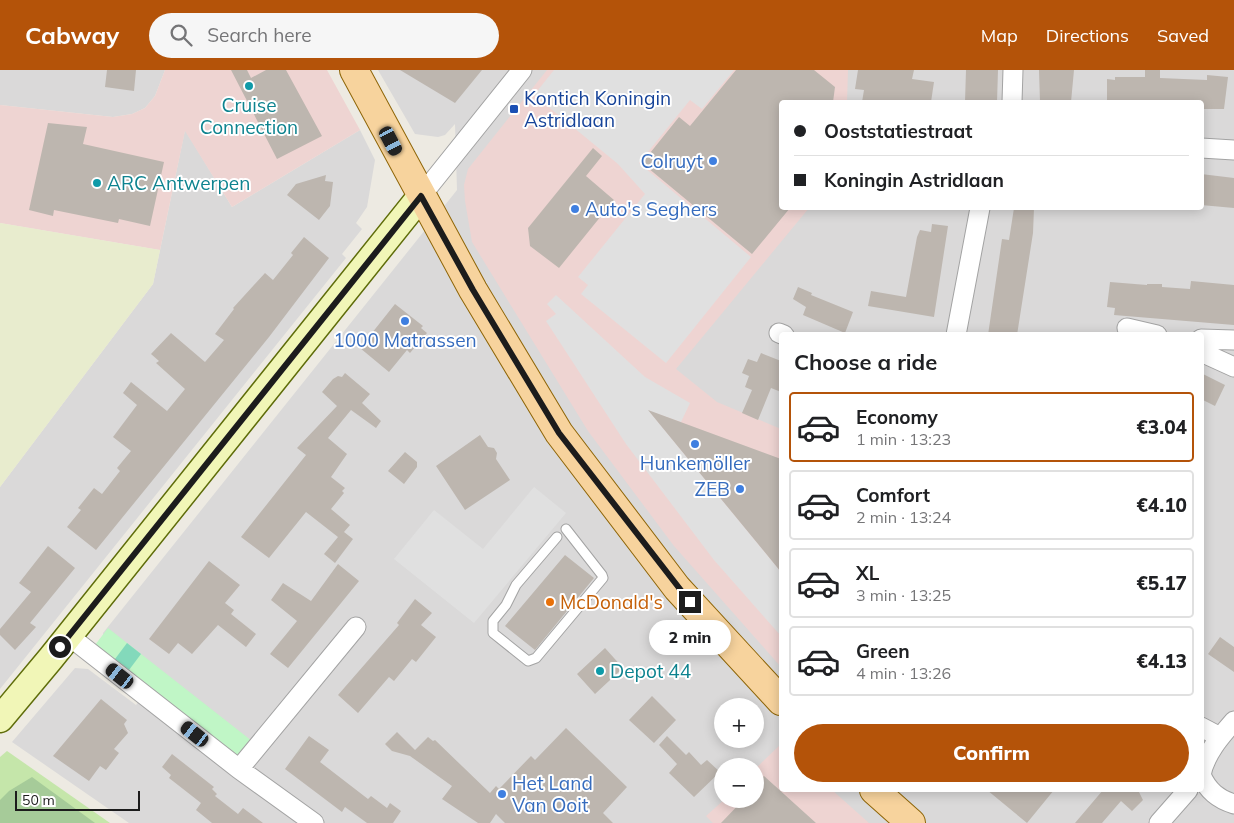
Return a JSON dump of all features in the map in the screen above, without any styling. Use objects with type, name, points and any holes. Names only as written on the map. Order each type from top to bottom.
[{"type":"main road","points":[[354,70],[473,290],[559,433],[677,588],[779,700]]},
{"type":"main road","points":[[876,792],[911,823]]},
{"type":"street","points":[[0,719],[70,636],[522,70]]},
{"type":"street","points":[[1012,100],[1013,70]]},
{"type":"street","points":[[1204,148],[1234,150]]},
{"type":"street","points":[[957,332],[980,210]]},
{"type":"street","points":[[1127,328],[1144,332]]},
{"type":"street","points":[[1204,339],[1234,340]]},
{"type":"street","points":[[1204,353],[1234,367]]},
{"type":"street","points":[[239,770],[356,627]]},
{"type":"street","points":[[70,636],[239,770],[314,823]]},
{"type":"street","points":[[1204,763],[1220,737],[1234,721]]},
{"type":"street","points":[[1204,729],[1220,737]]},
{"type":"street","points":[[1204,782],[1214,794],[1234,804]]},
{"type":"street","points":[[1159,823],[1186,792]]},
{"type":"lane","points":[[557,537],[516,585],[506,606],[493,621],[493,633],[528,660],[536,658],[603,578],[566,529]]},
{"type":"shaded area","points":[[0,70],[165,70],[155,96],[145,108],[132,114],[113,117],[0,105]]},
{"type":"shaded area","points":[[165,70],[327,70],[360,130],[232,207],[185,131],[160,250],[0,223],[0,105],[113,117],[132,114],[145,108],[155,96]]},
{"type":"shaded area","points":[[378,70],[1234,70],[1234,823],[129,823],[12,742],[75,668],[88,669],[136,705],[150,687],[107,653],[103,633],[457,190],[455,124],[445,135],[438,137],[415,134]]},
{"type":"shaded area","points":[[547,70],[848,70],[847,100],[779,100],[779,210],[807,210],[676,369],[717,402],[779,428],[779,665],[674,546],[588,431],[472,242],[464,185],[468,169]]},
{"type":"shaded area","points":[[554,70],[734,70],[702,109],[690,100],[639,163],[751,257],[666,363],[581,294],[588,285],[578,277],[645,194],[618,164],[534,95]]},
{"type":"shaded area","points":[[185,130],[232,207],[360,130],[375,160],[367,207],[356,223],[362,229],[342,254],[346,258],[0,689],[0,487],[153,284]]},
{"type":"shaded area","points":[[556,295],[645,377],[690,403],[681,422],[649,411],[779,570],[779,634],[714,560],[626,444],[546,321],[556,314],[547,304]]},
{"type":"shaded area","points":[[534,487],[566,513],[474,623],[394,559],[434,510],[483,549]]},
{"type":"shaded area","points":[[779,746],[779,792],[834,792],[869,823],[713,823],[706,816],[715,808],[764,808],[764,760]]},
{"type":"green space","points":[[0,223],[160,250],[153,284],[0,487]]},
{"type":"green space","points":[[108,628],[252,741],[239,758],[95,645]]},
{"type":"green space","points":[[127,643],[141,654],[129,670],[115,659]]},
{"type":"green space","points":[[7,751],[110,823],[0,823],[0,757]]},
{"type":"green space","points":[[32,777],[95,823],[0,823],[0,800],[9,791]]},
{"type":"building","points":[[107,70],[136,70],[134,91],[105,87]]},
{"type":"building","points":[[231,70],[247,70],[251,78],[266,70],[286,70],[322,136],[277,159]]},
{"type":"building","points":[[400,70],[482,70],[455,103]]},
{"type":"building","name":"Colruyt","points":[[736,70],[814,70],[835,87],[833,100],[779,100],[779,210],[788,210],[752,254],[642,163],[679,117],[690,126]]},
{"type":"building","points":[[858,70],[914,70],[912,79],[934,82],[931,100],[862,100],[864,90],[855,89]]},
{"type":"building","points":[[966,70],[998,70],[997,100],[965,100]]},
{"type":"building","points":[[1039,70],[1074,70],[1071,100],[1040,100]]},
{"type":"building","points":[[1145,70],[1160,70],[1160,78],[1207,80],[1207,75],[1228,77],[1224,109],[1204,109],[1204,100],[1107,100],[1107,79],[1115,80],[1115,77],[1145,77]]},
{"type":"building","name":"ARC Antwerpen","points":[[48,123],[87,127],[83,144],[164,162],[150,226],[119,219],[118,223],[54,210],[53,216],[29,210]]},
{"type":"building","name":"Auto's Seghers","points":[[593,148],[602,156],[586,176],[614,200],[559,268],[530,246],[528,228]]},
{"type":"building","points":[[1204,174],[1234,178],[1234,208],[1204,205]]},
{"type":"building","points":[[326,175],[325,181],[333,182],[330,206],[319,220],[287,195],[296,184]]},
{"type":"building","points":[[1014,210],[1034,210],[1033,233],[1017,332],[988,332],[1002,239],[1009,240]]},
{"type":"building","points":[[932,224],[948,226],[934,317],[868,306],[871,291],[906,297],[917,237],[920,230],[931,232]]},
{"type":"building","points":[[304,237],[329,258],[269,337],[96,550],[67,527],[81,510],[78,508],[94,488],[102,494],[120,471],[117,468],[131,451],[113,437],[137,405],[123,393],[131,382],[167,411],[185,389],[156,363],[159,361],[151,354],[171,333],[205,362],[224,340],[215,334],[233,308],[265,273],[273,280],[293,255],[291,253]]},
{"type":"building","points":[[1191,281],[1234,285],[1234,325],[1114,315],[1115,308],[1107,307],[1110,282],[1147,285],[1162,284],[1162,287],[1190,289]]},
{"type":"building","points":[[798,287],[812,293],[811,295],[853,312],[845,332],[803,315],[806,307],[793,299]]},
{"type":"building","points":[[395,304],[423,326],[421,328],[427,333],[410,353],[407,350],[389,372],[360,348]]},
{"type":"building","points":[[761,353],[779,360],[779,391],[771,388],[758,420],[742,413],[752,390],[745,387],[749,376],[742,373],[748,359],[757,362]]},
{"type":"building","points":[[345,373],[370,394],[362,403],[381,421],[376,428],[351,410],[328,438],[347,454],[331,477],[345,488],[342,491],[344,493],[331,509],[350,525],[344,532],[353,539],[335,563],[324,554],[338,537],[306,512],[269,558],[241,537],[306,455],[297,448],[337,406],[322,392],[333,379],[338,376],[342,377]]},
{"type":"building","points":[[1204,374],[1225,385],[1215,406],[1204,400]]},
{"type":"building","points":[[648,410],[779,458],[779,570]]},
{"type":"building","points":[[480,435],[488,447],[494,448],[497,453],[496,459],[510,480],[465,510],[436,466]]},
{"type":"building","points":[[405,452],[417,462],[417,467],[404,484],[388,471]]},
{"type":"building","points":[[48,546],[75,568],[30,623],[36,627],[15,650],[0,635],[0,629],[31,592],[19,583]]},
{"type":"building","name":"McDonald's","points":[[565,555],[594,578],[535,650],[505,626]]},
{"type":"building","points":[[209,561],[240,585],[225,603],[234,610],[231,614],[256,634],[246,647],[218,625],[192,654],[178,643],[169,654],[149,639]]},
{"type":"building","points":[[338,564],[359,581],[288,668],[270,654],[297,621],[271,600],[283,583],[311,601]]},
{"type":"building","points":[[415,599],[432,613],[421,625],[436,637],[416,662],[412,659],[394,681],[389,677],[358,713],[338,695],[399,625],[397,623]]},
{"type":"building","points":[[1220,637],[1234,647],[1234,672],[1208,654]]},
{"type":"building","name":"Depot 44","points":[[605,648],[623,668],[595,694],[577,674]]},
{"type":"building","points":[[652,696],[676,720],[654,743],[629,720]]},
{"type":"building","points":[[101,699],[127,720],[124,724],[128,733],[114,749],[119,753],[106,770],[100,766],[89,781],[53,756]]},
{"type":"building","points":[[566,728],[627,787],[603,813],[613,823],[505,823],[496,814],[490,823],[478,823],[442,799],[452,786],[410,756],[392,751],[385,744],[397,732],[415,750],[428,737],[433,741],[435,740],[490,793],[496,786],[499,789],[531,756],[535,760]]},
{"type":"building","points":[[309,736],[329,750],[320,762],[368,799],[371,796],[387,808],[390,803],[401,811],[393,823],[367,823],[345,807],[342,812],[285,769]]},
{"type":"building","points":[[667,736],[686,755],[689,752],[701,765],[707,760],[714,766],[714,778],[694,797],[669,773],[677,764],[659,745]]},
{"type":"building","points":[[172,754],[214,787],[212,789],[217,794],[215,796],[238,814],[243,808],[263,823],[212,823],[196,810],[201,803],[169,778],[171,775],[162,767]]},
{"type":"building","points":[[764,776],[779,790],[779,792],[782,792],[816,823],[721,823],[735,808],[764,808]]},
{"type":"building","points":[[989,792],[1052,792],[1027,823]]},
{"type":"building","points":[[1101,792],[1139,792],[1143,800],[1132,811],[1121,801],[1102,823],[1075,823]]},
{"type":"place","name":"Cruise Connection","points":[[249,86]]},
{"type":"place","name":"Kontich Koningin Astridlaan","points":[[514,109]]},
{"type":"place","name":"Colruyt","points":[[713,161]]},
{"type":"place","name":"ARC Antwerpen","points":[[97,183]]},
{"type":"place","name":"Auto's Seghers","points":[[575,209]]},
{"type":"place","name":"1000 Matrassen","points":[[405,321]]},
{"type":"place","name":"Hunkemöller","points":[[695,444]]},
{"type":"place","name":"ZEB","points":[[740,489]]},
{"type":"place","name":"McDonald's","points":[[550,602]]},
{"type":"place","name":"Depot 44","points":[[600,671]]},
{"type":"place","name":"Het Land Van Ooit","points":[[502,794]]},
{"type":"route","points":[[60,647],[421,196],[473,290],[559,433],[677,588],[690,602]]}]
